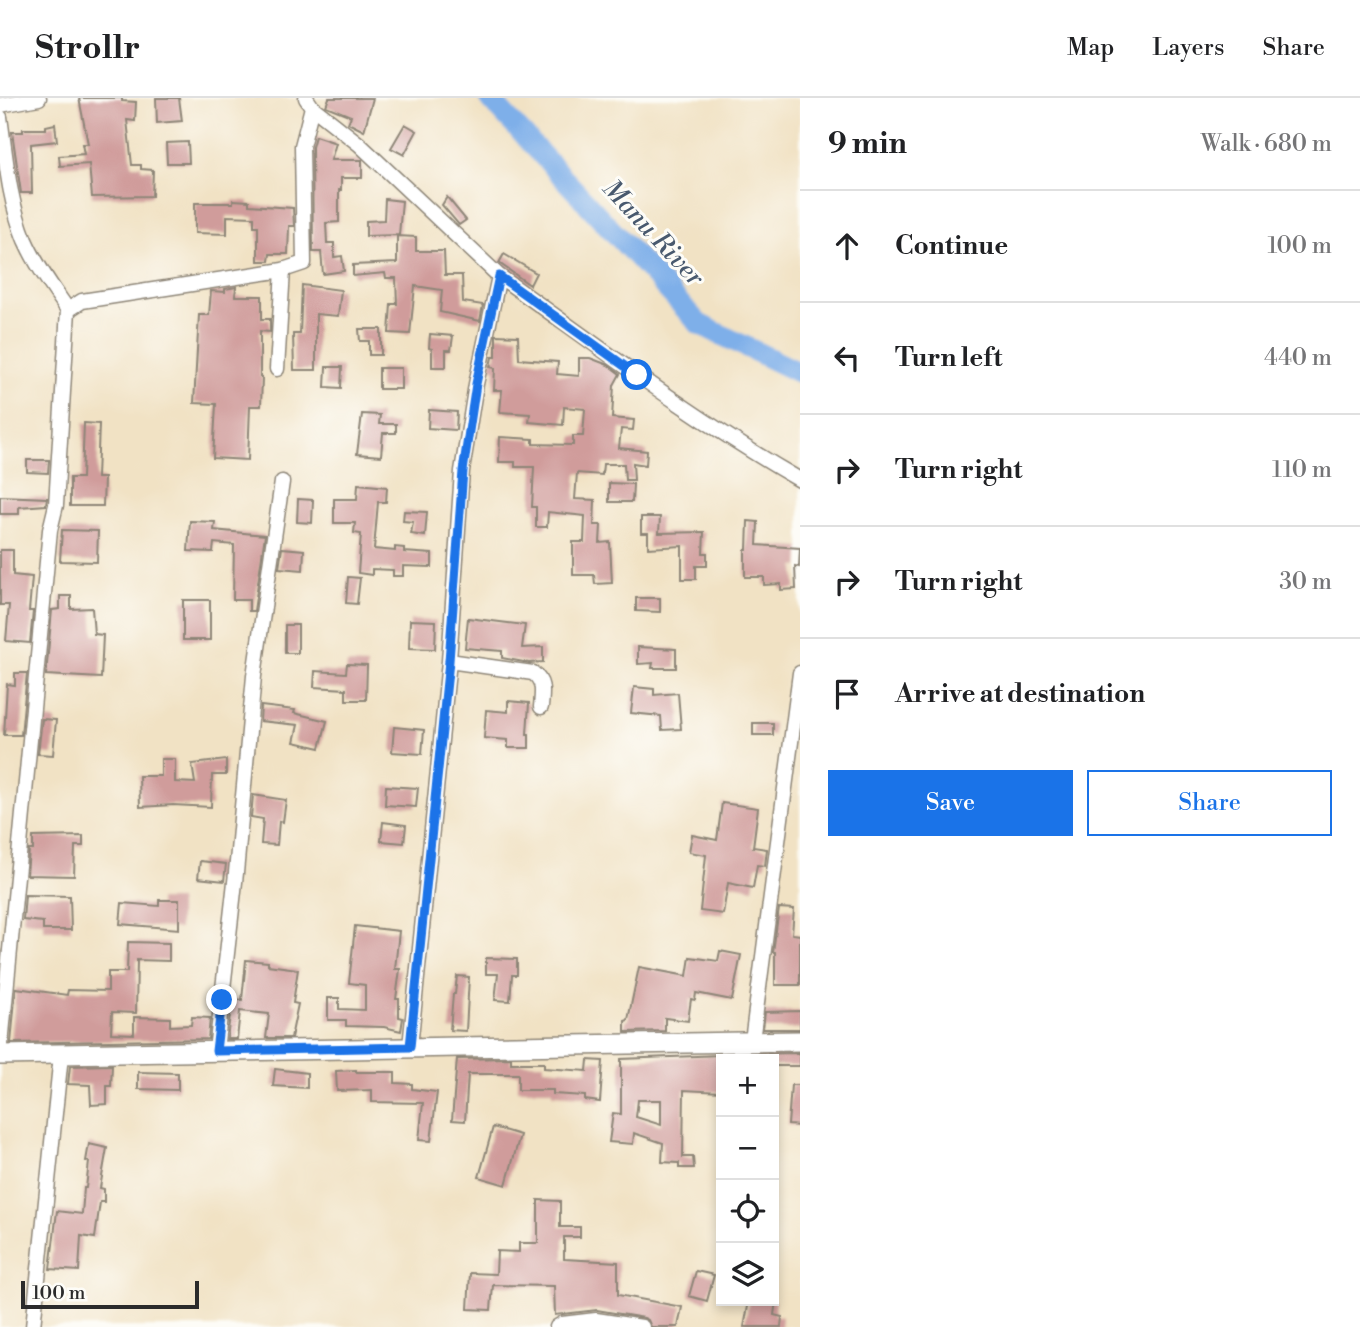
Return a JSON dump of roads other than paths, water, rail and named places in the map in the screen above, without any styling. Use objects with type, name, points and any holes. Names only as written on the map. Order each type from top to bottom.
[{"type":"main road","points":[[0,1055],[800,1041]]},
{"type":"street","points":[[0,105],[39,98]]},
{"type":"street","points":[[68,310],[82,301],[283,270],[304,263],[302,146],[309,102]]},
{"type":"street","points":[[309,102],[359,144],[499,276],[658,390],[800,480]]},
{"type":"street","points":[[0,117],[12,201],[26,241],[68,310],[56,505],[50,530],[0,1055]]},
{"type":"street","points":[[277,369],[283,270]]},
{"type":"street","points":[[410,1047],[449,661],[463,471],[476,384],[499,276]]},
{"type":"street","points":[[216,1051],[254,676],[282,482]]},
{"type":"street","points":[[449,661],[533,673],[542,685],[541,706]]},
{"type":"street","points":[[752,1041],[800,673]]},
{"type":"street","points":[[33,1327],[61,1055]]},
{"type":"street","points":[[557,1327],[596,1320],[642,1327]]},
{"type":"waterway","name":"Manu River","points":[[489,98],[699,324],[800,373]]}]
